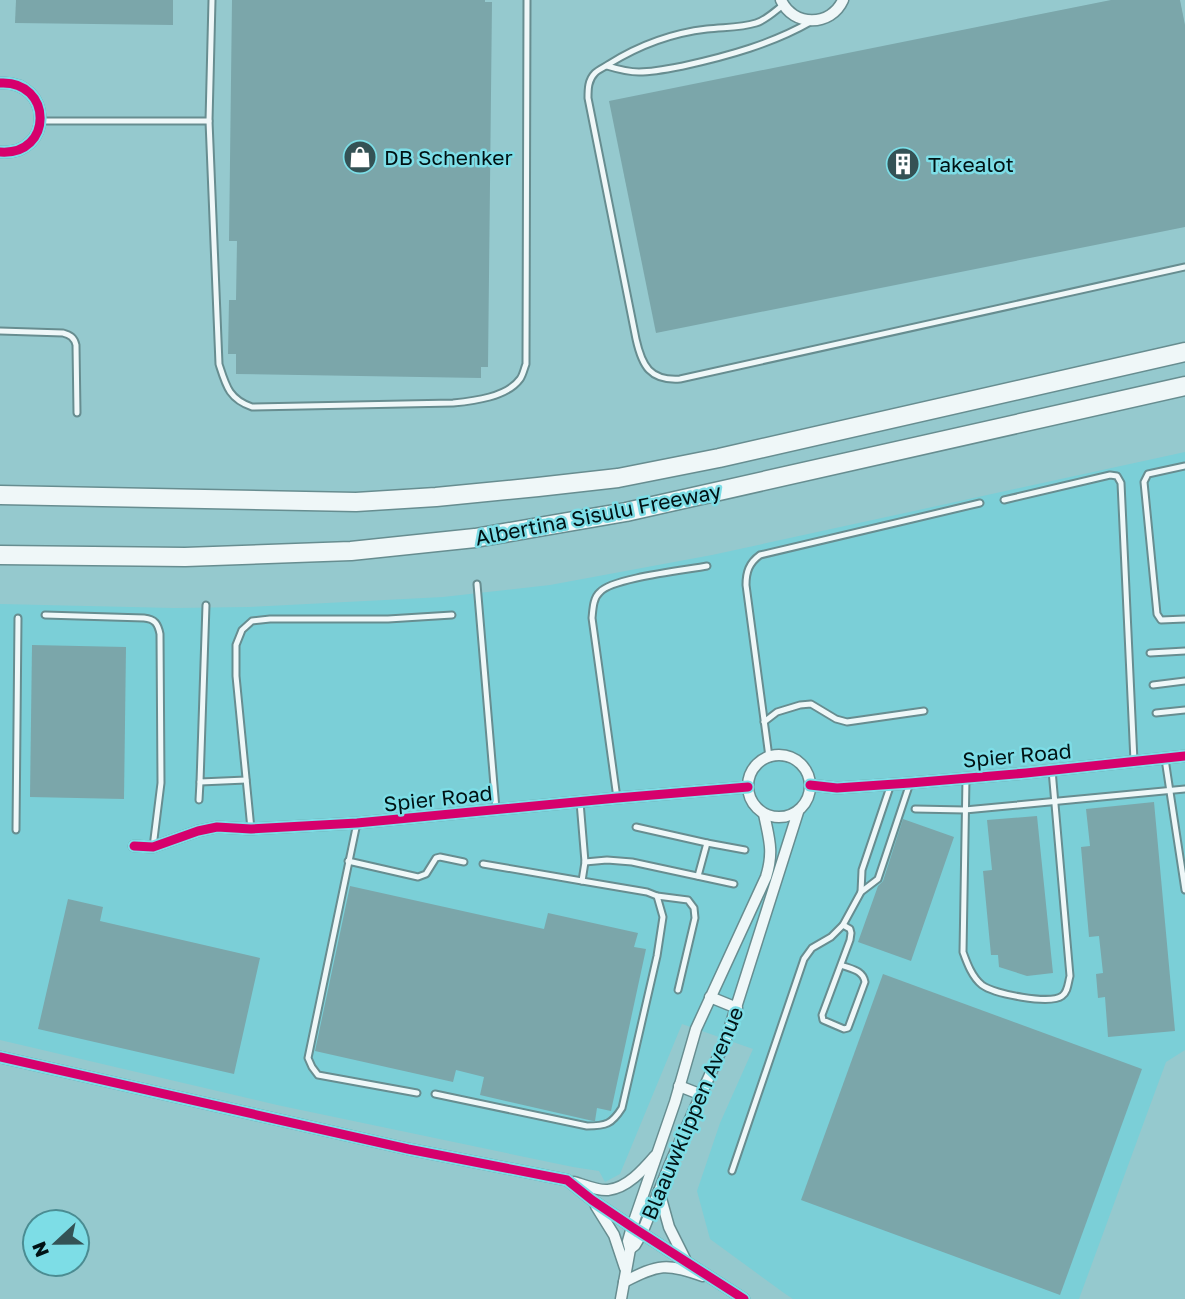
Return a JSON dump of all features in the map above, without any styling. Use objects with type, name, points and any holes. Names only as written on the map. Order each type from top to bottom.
[{"type":"highway","name":"Albertina Sisulu Freeway","points":[[0,495],[356,502],[436,498],[538,488],[618,478],[719,458],[1185,352]]},
{"type":"highway","name":"Albertina Sisulu Freeway","points":[[0,555],[185,557],[351,551],[475,538],[626,512],[1185,386]]},
{"type":"street","points":[[782,2],[790,14],[812,21],[824,19],[834,13],[843,0]]},
{"type":"street","points":[[0,83],[20,86],[29,92],[36,101],[41,121],[29,144],[20,150],[0,152]]},
{"type":"street","points":[[788,756],[804,767],[810,785],[809,795],[798,812],[781,817],[764,814],[753,803],[748,787],[749,778],[760,761],[769,757],[788,756]]},
{"type":"street","name":"Spier Road","points":[[810,785],[837,788],[910,783],[1185,756]]},
{"type":"street","name":"Spier Road","points":[[134,846],[153,847],[217,827],[251,829],[357,823],[748,787]]},
{"type":"street","name":"Blaauwklippen Avenue","points":[[630,1250],[642,1233],[726,1040],[798,812]]},
{"type":"street","name":"Blaauwklippen Avenue","points":[[621,1299],[630,1250],[628,1241],[680,1087],[696,1029],[768,870],[771,848],[764,814]]},
{"type":"street","points":[[710,997],[737,1008]]},
{"type":"street","points":[[0,1056],[408,1149],[607,1190],[620,1187],[631,1180],[658,1153]]},
{"type":"street","points":[[680,1087],[702,1095]]},
{"type":"street","points":[[567,1180],[632,1227],[744,1299]]},
{"type":"street","points":[[659,1191],[669,1227],[686,1261]]},
{"type":"street","points":[[592,1200],[614,1236],[625,1277],[652,1268],[672,1266],[720,1282]]},
{"type":"lane","points":[[212,0],[209,121],[219,364],[230,393],[239,402],[252,407],[475,401],[512,388],[522,378],[526,364],[527,0]]},
{"type":"lane","points":[[782,2],[758,23],[705,29],[660,40],[623,55],[596,72],[590,80],[588,99],[639,354],[645,365],[659,378],[680,379],[1185,267]]},
{"type":"lane","points":[[607,66],[640,73],[694,63],[761,45],[788,35],[812,21]]},
{"type":"lane","points":[[41,121],[209,121]]},
{"type":"lane","points":[[0,331],[63,333],[74,339],[77,413]]},
{"type":"lane","points":[[1185,466],[1148,474],[1144,482],[1157,614],[1161,620],[1185,619]]},
{"type":"lane","points":[[1004,500],[1110,475],[1117,477],[1121,483],[1135,761]]},
{"type":"lane","points":[[769,757],[746,584],[753,560],[760,555],[981,503]]},
{"type":"lane","points":[[617,798],[592,618],[596,598],[600,590],[620,582],[707,566]]},
{"type":"lane","points":[[477,584],[496,809]]},
{"type":"lane","points":[[199,800],[205,605]]},
{"type":"lane","points":[[45,615],[144,618],[157,623],[160,634],[161,783],[153,847]]},
{"type":"lane","points":[[251,829],[236,676],[236,645],[242,629],[253,621],[270,619],[388,620],[452,615]]},
{"type":"lane","points":[[16,830],[18,618]]},
{"type":"lane","points":[[1150,653],[1185,650]]},
{"type":"lane","points":[[1153,685],[1185,681]]},
{"type":"lane","points":[[764,722],[777,712],[811,704],[836,719],[847,722],[924,711]]},
{"type":"lane","points":[[1156,713],[1185,709]]},
{"type":"lane","points":[[1165,759],[1185,890]]},
{"type":"lane","points":[[966,778],[963,952],[969,969],[982,985],[1001,993],[1049,1000],[1061,997],[1066,991],[1070,976],[1052,770]]},
{"type":"lane","points":[[200,782],[246,780]]},
{"type":"lane","points":[[732,1171],[804,959],[812,948],[831,937],[843,925],[861,892],[878,879],[910,783]]},
{"type":"lane","points":[[861,892],[862,870],[892,784]]},
{"type":"lane","points":[[915,809],[965,810],[1185,789]]},
{"type":"lane","points":[[580,801],[585,862],[582,881]]},
{"type":"lane","points":[[357,823],[308,1058],[318,1075],[417,1093]]},
{"type":"lane","points":[[636,827],[745,850]]},
{"type":"lane","points":[[698,876],[707,843]]},
{"type":"lane","points":[[348,861],[418,877],[426,874],[440,856],[464,863]]},
{"type":"lane","points":[[585,862],[607,859],[632,862],[734,884]]},
{"type":"lane","points":[[483,864],[688,900],[694,908],[695,918],[678,990]]},
{"type":"lane","points":[[435,1094],[587,1126],[602,1126],[614,1120],[622,1108],[657,956],[663,917],[657,896]]},
{"type":"lane","points":[[841,965],[861,972],[865,982],[852,1021],[848,1028],[844,1029],[823,1020],[821,1015],[852,933],[843,925]]},
{"type":"shaded area","points":[[1185,452],[1185,1050],[1166,1062],[1079,1299],[793,1299],[784,1293],[710,1239],[697,1191],[720,1123],[753,1049],[682,1024],[620,1174],[605,1182],[599,1171],[277,1105],[0,1040],[0,604],[249,607],[443,597],[550,585],[712,555]]},
{"type":"building","points":[[16,0],[173,0],[173,25],[15,23]]},
{"type":"building","name":"DB Schenker","points":[[232,0],[492,2],[488,367],[481,367],[481,378],[236,374],[236,354],[228,354],[229,300],[236,300],[237,241],[229,241]]},
{"type":"building","name":"Takealot","points":[[1111,0],[1180,0],[1185,25],[1185,227],[656,333],[609,101]]},
{"type":"building","points":[[32,645],[126,647],[124,799],[30,797]]},
{"type":"building","points":[[1154,802],[1175,1031],[1108,1037],[1105,997],[1098,998],[1096,974],[1103,973],[1099,936],[1089,937],[1081,847],[1090,846],[1086,809]]},
{"type":"building","points":[[1037,816],[1053,973],[1027,976],[999,967],[998,955],[991,955],[983,871],[992,870],[987,820]]},
{"type":"building","points":[[903,819],[954,837],[911,961],[858,942],[878,886],[883,881]]},
{"type":"building","points":[[350,886],[544,929],[548,913],[638,933],[634,947],[646,949],[611,1111],[597,1108],[593,1121],[480,1095],[484,1077],[456,1070],[453,1082],[315,1051]]},
{"type":"building","points":[[68,899],[103,907],[100,921],[260,958],[234,1074],[38,1029]]},
{"type":"building","points":[[883,974],[1142,1069],[1060,1295],[801,1200]]},
{"type":"cycle path","points":[[0,83],[17,85],[30,93],[38,105],[40,118],[38,131],[30,142],[18,150],[0,152]]},
{"type":"cycle path","points":[[810,785],[837,788],[910,783],[1185,756]]},
{"type":"cycle path","points":[[134,846],[153,847],[217,827],[251,829],[357,823],[748,787]]},
{"type":"cycle path","points":[[0,1057],[408,1149],[567,1180],[632,1227],[744,1299]]},
{"type":"place","name":"DB Schenker","points":[[360,157]]},
{"type":"place","name":"Takealot","points":[[903,164]]}]
